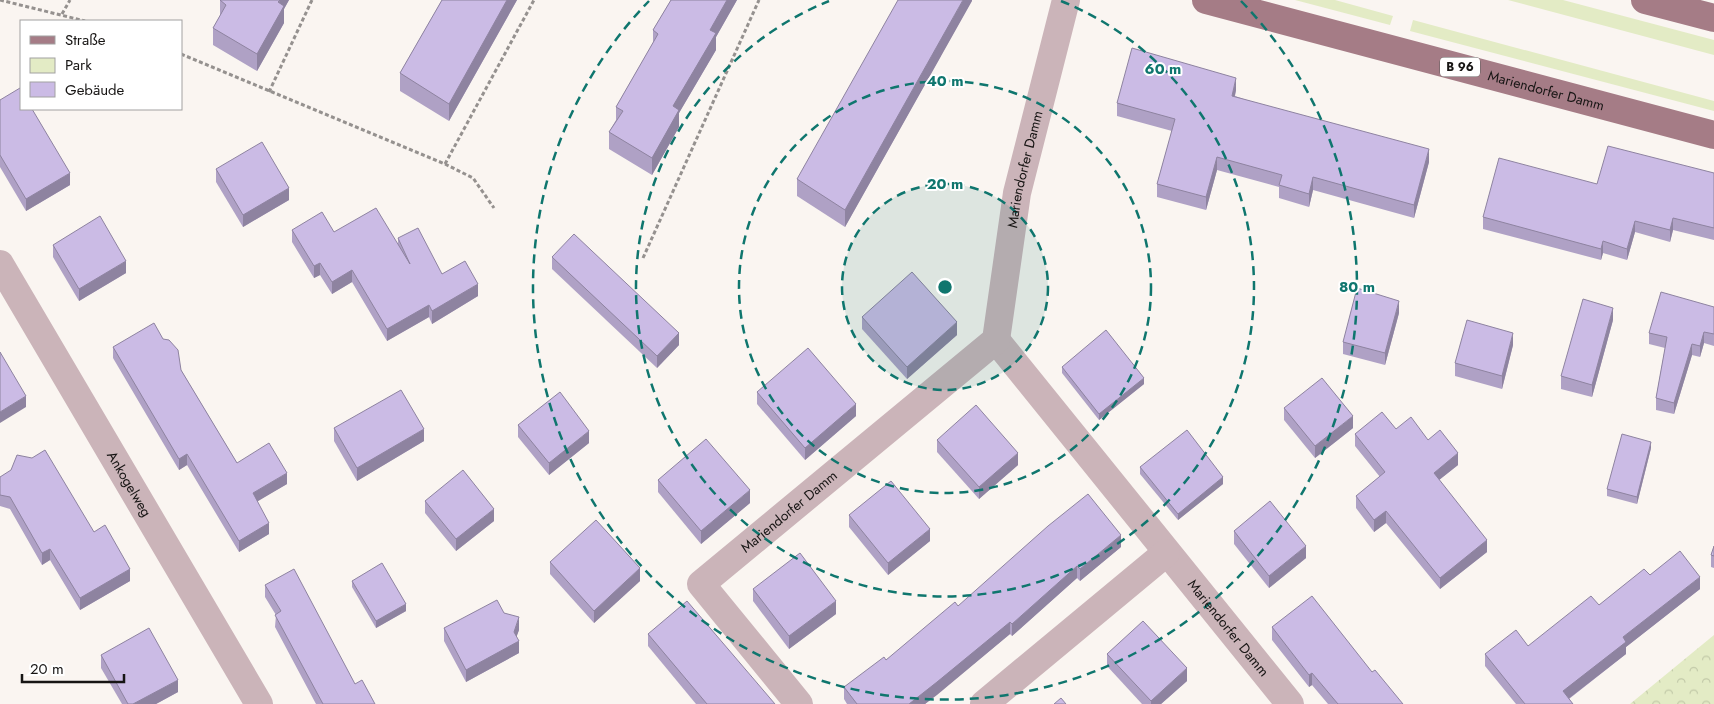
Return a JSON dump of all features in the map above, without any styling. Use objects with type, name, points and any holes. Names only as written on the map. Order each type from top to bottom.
[{"type":"main road","name":"Mariendorfer Damm","points":[[1206,0],[1714,135]]},
{"type":"main road","points":[[1645,0],[1714,18]]},
{"type":"street","name":"Mariendorfer Damm","points":[[799,704],[701,584],[996,340],[1017,193],[1066,0]]},
{"type":"street","name":"Ankogelweg","points":[[0,264],[259,704]]},
{"type":"street","name":"Mariendorfer Damm","points":[[996,340],[1166,553],[1290,704]]},
{"type":"street","points":[[984,704],[1166,553]]},
{"type":"path","points":[[0,0],[82,20]]},
{"type":"path","points":[[62,14],[70,0]]},
{"type":"path","points":[[269,92],[312,0]]},
{"type":"path","points":[[445,164],[534,0]]},
{"type":"path","points":[[643,258],[758,0]]},
{"type":"path","points":[[182,54],[445,164],[473,178],[494,208]]},
{"type":"green space","points":[[1295,0],[1335,0],[1393,16],[1390,25]]},
{"type":"green space","points":[[1508,0],[1563,0],[1714,40],[1714,55]]},
{"type":"green space","points":[[1413,20],[1714,101],[1714,111],[1410,31]]},
{"type":"green space","points":[[1714,635],[1714,704],[1630,704]]},
{"type":"building","points":[[220,0],[280,0],[278,2],[284,6],[257,54],[213,28],[226,5]]},
{"type":"building","points":[[442,0],[507,0],[449,104],[400,73]]},
{"type":"building","points":[[671,0],[727,0],[710,30],[716,33],[673,106],[679,110],[652,158],[609,132],[623,111],[616,107],[658,34],[653,30]]},
{"type":"building","points":[[898,0],[963,0],[845,210],[797,179]]},
{"type":"building","points":[[1132,48],[1236,78],[1232,96],[1429,149],[1414,205],[1313,177],[1309,194],[1279,185],[1282,175],[1217,157],[1206,197],[1157,184],[1175,119],[1117,103]]},
{"type":"building","points":[[20,88],[20,110],[33,110],[70,173],[26,199],[0,155],[0,100]]},
{"type":"building","points":[[262,142],[289,188],[243,215],[216,169]]},
{"type":"building","points":[[1608,146],[1714,173],[1714,228],[1673,218],[1670,230],[1635,221],[1627,249],[1603,241],[1601,249],[1483,217],[1499,158],[1597,184]]},
{"type":"building","points":[[376,208],[410,264],[398,238],[418,228],[442,274],[465,261],[478,284],[432,311],[429,305],[387,329],[352,270],[332,282],[320,263],[314,266],[292,230],[322,212],[334,232]]},
{"type":"building","points":[[100,216],[126,261],[79,289],[53,245]]},
{"type":"building","points":[[574,234],[679,333],[657,356],[552,257]]},
{"type":"building","points":[[912,272],[957,322],[907,367],[862,317]]},
{"type":"building","points":[[1357,288],[1399,301],[1385,353],[1343,342]]},
{"type":"building","points":[[1661,292],[1714,307],[1714,334],[1704,332],[1700,346],[1692,344],[1674,403],[1656,398],[1667,337],[1649,333]]},
{"type":"building","points":[[1583,299],[1613,308],[1592,385],[1561,376]]},
{"type":"building","points":[[1467,320],[1513,333],[1502,376],[1455,363]]},
{"type":"building","points":[[154,323],[163,339],[169,340],[178,350],[181,370],[237,463],[269,443],[287,473],[253,493],[269,523],[239,541],[187,454],[179,459],[113,347]]},
{"type":"building","points":[[1106,330],[1144,378],[1099,414],[1062,367]]},
{"type":"building","points":[[808,348],[856,404],[805,448],[757,392]]},
{"type":"building","points":[[0,352],[26,396],[0,412]]},
{"type":"building","points":[[1322,378],[1353,416],[1315,446],[1284,408]]},
{"type":"building","points":[[401,390],[424,429],[357,468],[334,428]]},
{"type":"building","points":[[560,392],[589,431],[549,463],[518,425]]},
{"type":"building","points":[[976,405],[1018,453],[979,487],[937,440]]},
{"type":"building","points":[[1382,412],[1396,429],[1411,417],[1428,440],[1440,430],[1458,453],[1434,473],[1487,540],[1440,578],[1386,511],[1374,520],[1356,496],[1385,472],[1355,434]]},
{"type":"building","points":[[1187,430],[1223,477],[1178,514],[1140,467]]},
{"type":"building","points":[[1622,434],[1651,442],[1637,497],[1607,489]]},
{"type":"building","points":[[706,439],[750,490],[701,531],[658,480]]},
{"type":"building","points":[[45,450],[94,532],[105,525],[130,569],[80,598],[50,549],[42,553],[10,497],[0,495],[0,477],[11,470],[17,455],[32,458]]},
{"type":"building","points":[[463,470],[494,509],[456,539],[425,501]]},
{"type":"building","points":[[891,481],[930,529],[888,563],[849,515]]},
{"type":"building","points":[[1088,494],[1121,535],[1080,569],[1077,566],[1012,624],[1010,622],[909,704],[857,704],[844,687],[884,657],[886,660],[955,602],[958,606],[1048,526]]},
{"type":"building","points":[[1270,501],[1306,546],[1269,576],[1234,531]]},
{"type":"building","points":[[596,520],[640,568],[594,611],[550,562]]},
{"type":"building","points":[[1680,551],[1700,577],[1623,637],[1626,642],[1563,691],[1573,704],[1525,704],[1485,654],[1516,630],[1528,646],[1591,596],[1599,605],[1644,569],[1650,575]]},
{"type":"building","points":[[800,553],[836,601],[789,636],[753,589]]},
{"type":"building","points":[[382,563],[406,604],[376,621],[352,581]]},
{"type":"building","points":[[294,569],[355,684],[362,680],[375,704],[323,704],[275,615],[281,611],[265,585]]},
{"type":"building","points":[[1312,596],[1372,672],[1375,670],[1403,704],[1338,704],[1312,673],[1309,675],[1272,627]]},
{"type":"building","points":[[497,600],[504,613],[519,617],[514,632],[519,641],[466,670],[444,628]]},
{"type":"building","points":[[687,601],[775,704],[707,704],[648,634]]},
{"type":"building","points":[[1143,621],[1187,668],[1151,701],[1107,654]]},
{"type":"building","points":[[149,628],[178,680],[133,704],[128,704],[101,655]]},
{"type":"building","points":[[1061,698],[1066,704],[1054,704]]}]
